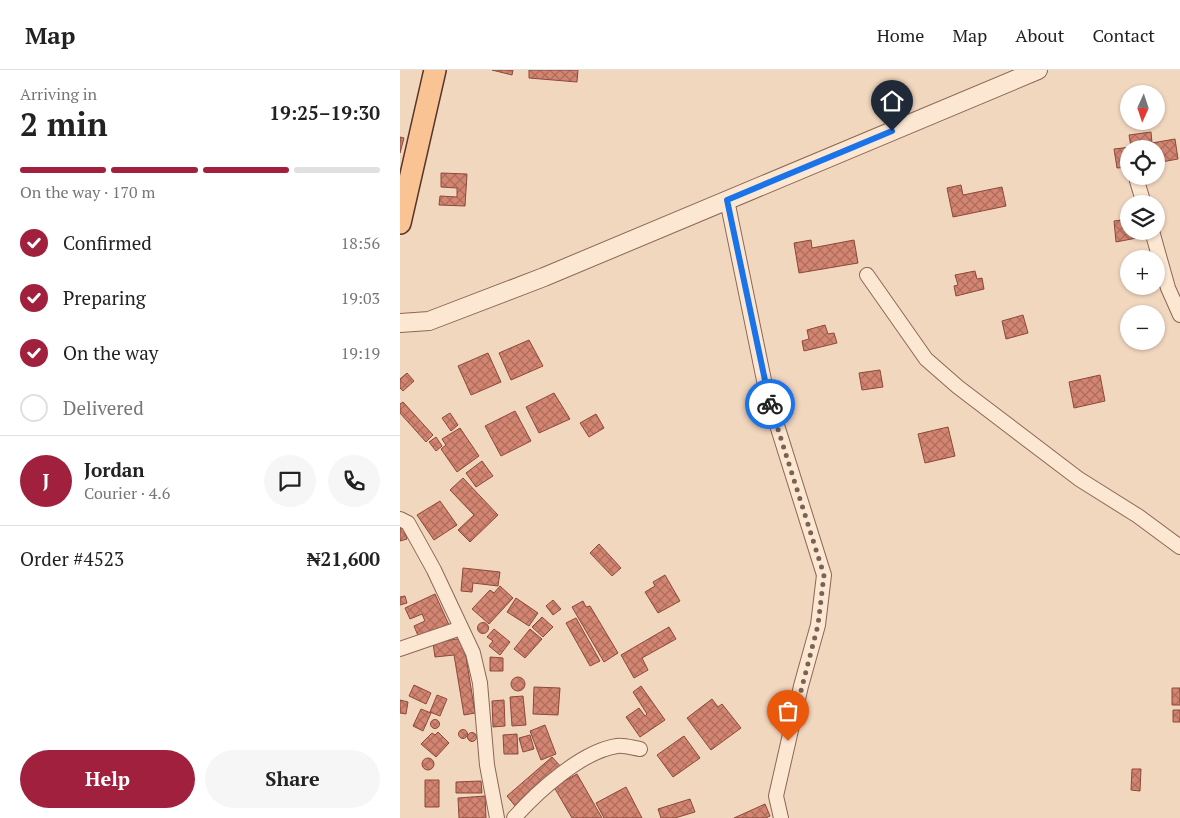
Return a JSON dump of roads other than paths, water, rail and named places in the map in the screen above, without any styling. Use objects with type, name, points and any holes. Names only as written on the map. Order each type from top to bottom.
[{"type":"main road","points":[[402,209],[435,70]]},
{"type":"street","points":[[400,323],[429,321],[544,277],[1038,70]]},
{"type":"street","points":[[727,200],[766,390],[824,575],[818,625],[801,686],[776,796],[781,818]]},
{"type":"street","points":[[1155,240],[1168,288],[1180,315]]},
{"type":"street","points":[[867,276],[926,358],[958,387],[1079,479],[1138,516],[1180,546]]},
{"type":"street","points":[[400,519],[408,524],[434,570],[473,653],[480,683],[487,765],[497,818]]},
{"type":"street","points":[[400,649],[461,628]]},
{"type":"street","points":[[514,818],[530,800],[593,753],[618,745],[640,749]]}]
